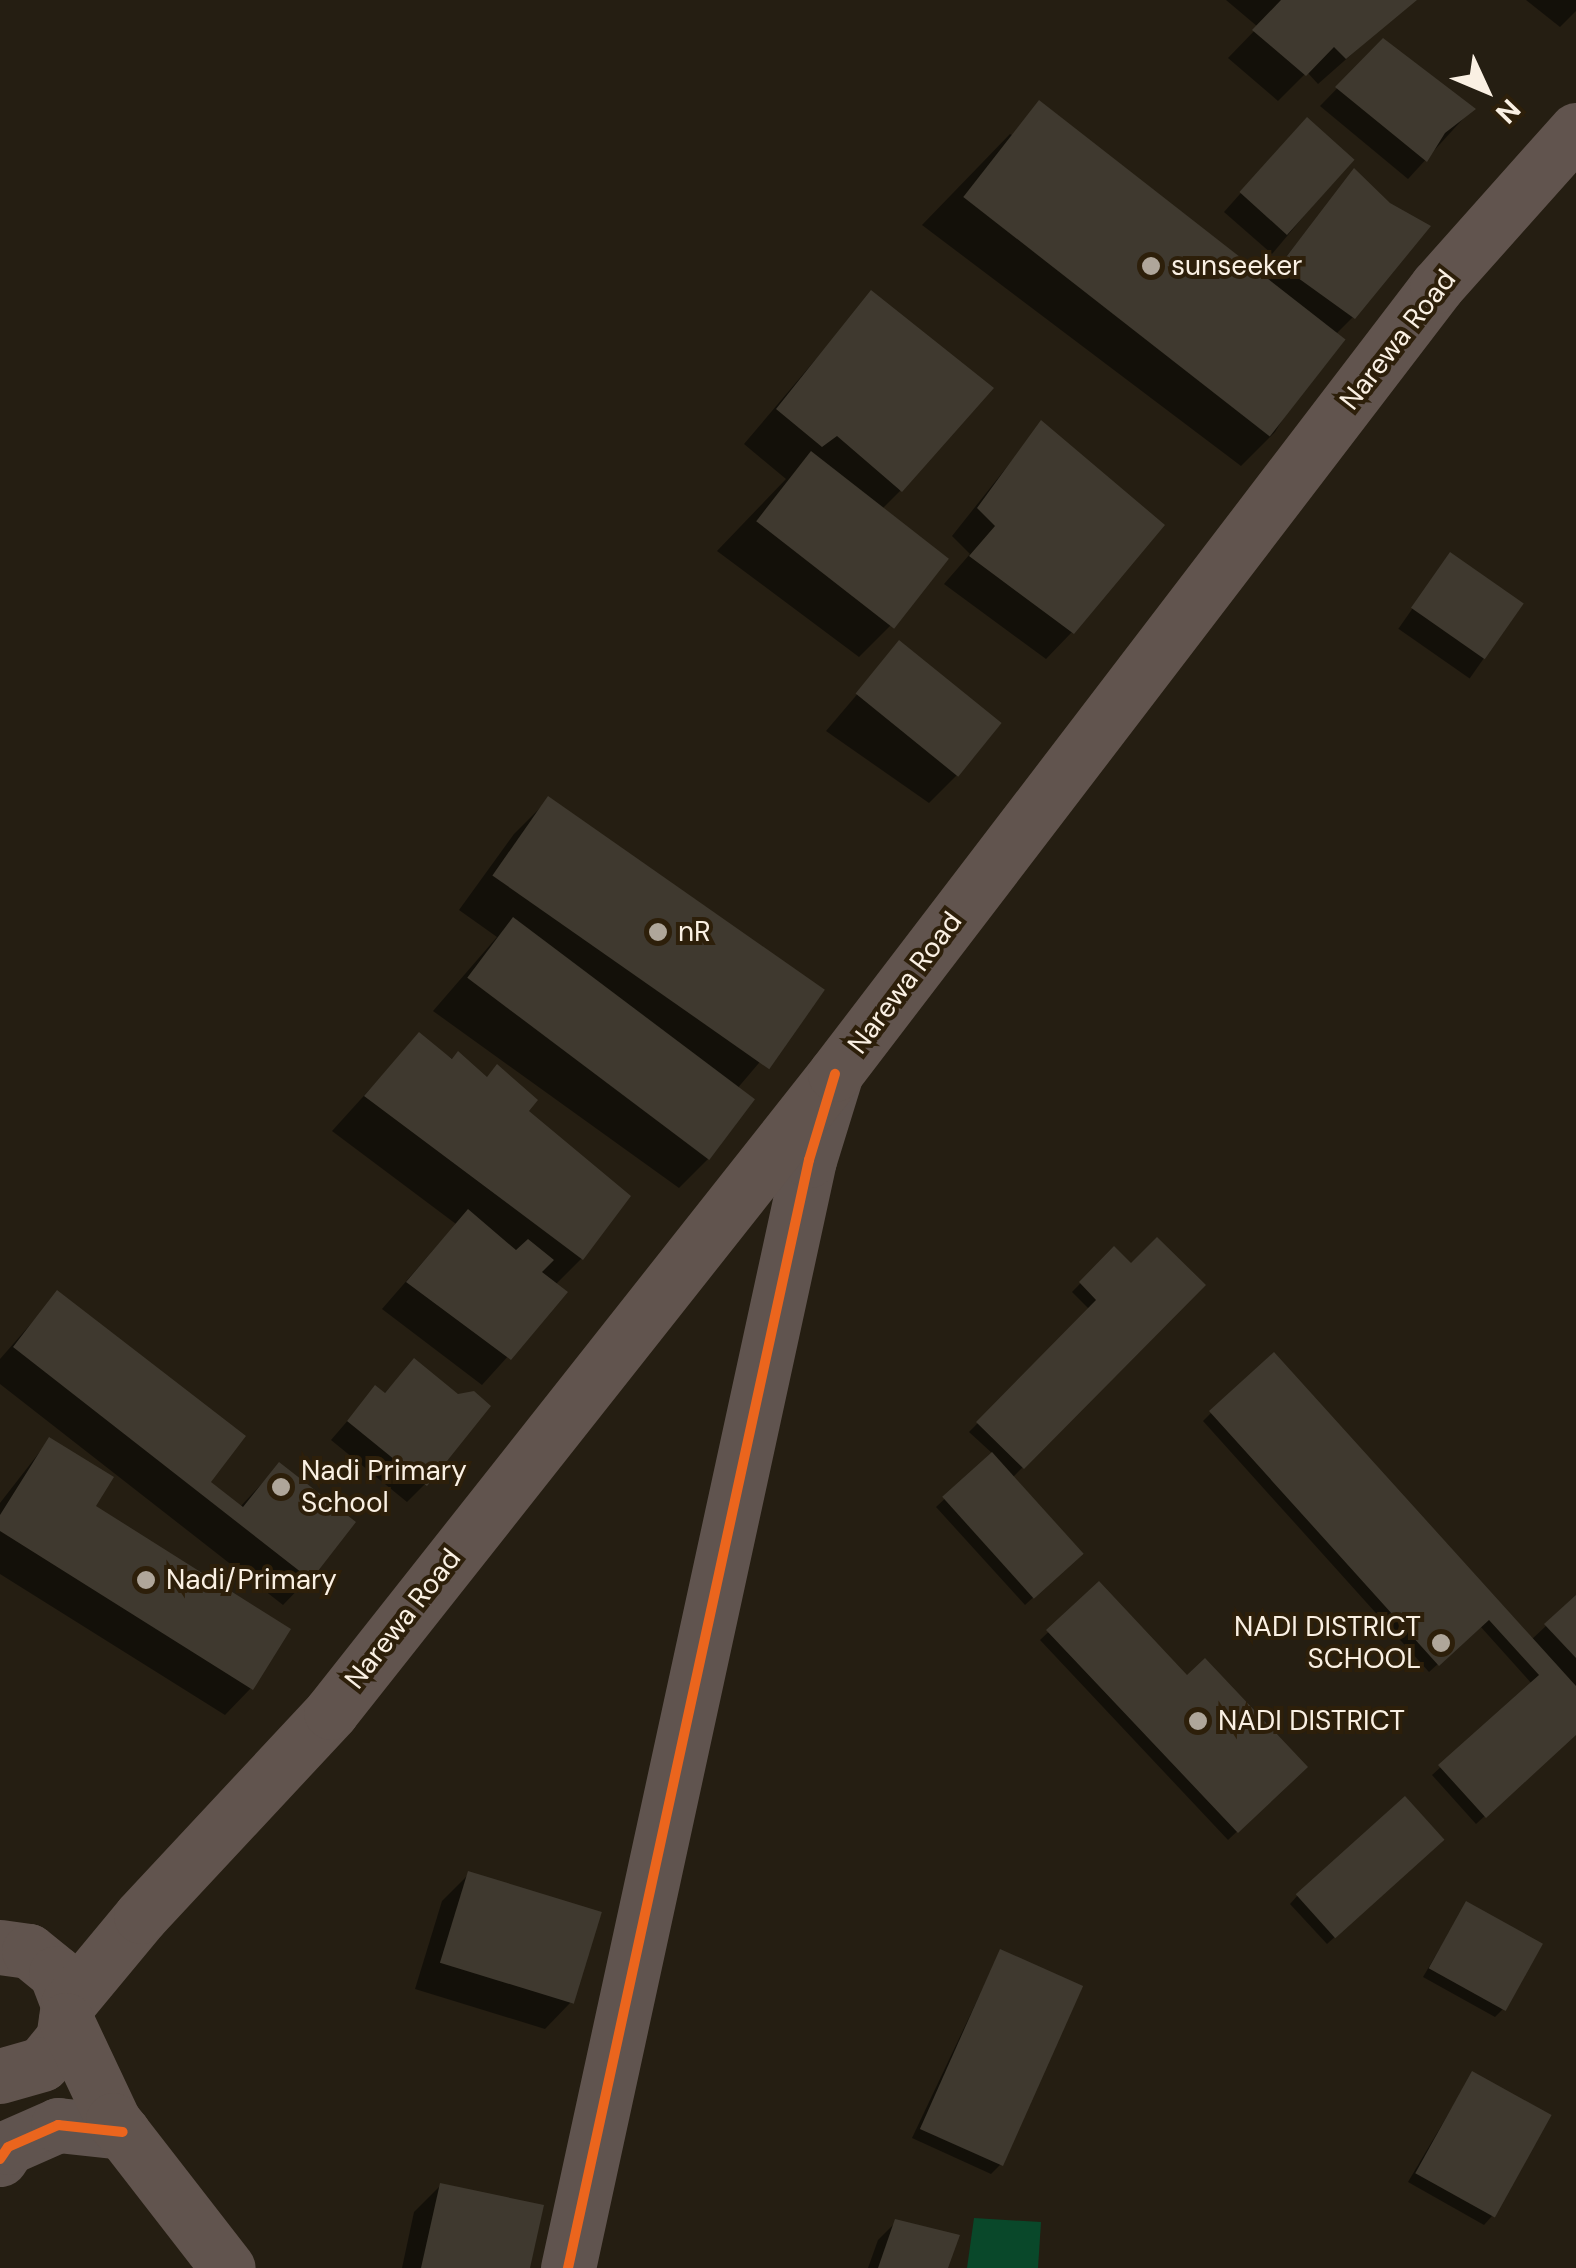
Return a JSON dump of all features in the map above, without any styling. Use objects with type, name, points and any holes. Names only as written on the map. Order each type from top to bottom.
[{"type":"main road","name":"Narewa Road","points":[[5,2076],[42,2064],[63,2038],[67,2012],[141,1916],[330,1712],[835,1074],[1438,286],[1576,130]]},
{"type":"main road","points":[[5,1948],[141,1916]]},
{"type":"main road","points":[[5,1948],[30,1951],[56,1972],[67,2012],[118,2126],[228,2268]]},
{"type":"main road","points":[[5,2076],[118,2126]]},
{"type":"street","points":[[568,2268],[805,1180],[835,1074]]},
{"type":"street","points":[[0,2159],[8,2146],[58,2125],[118,2126]]},
{"type":"green space","points":[[974,2218],[1041,2222],[1038,2268],[967,2268]]},
{"type":"building","points":[[1281,0],[1417,0],[1346,59],[1334,47],[1306,76],[1252,30]]},
{"type":"building","points":[[1383,38],[1476,109],[1445,133],[1427,162],[1335,87]]},
{"type":"building","name":"sunseeker","points":[[1039,100],[1346,339],[1270,436],[963,197]]},
{"type":"building","points":[[1307,117],[1355,160],[1287,235],[1239,192]]},
{"type":"building","points":[[1354,168],[1390,203],[1431,226],[1355,319],[1280,265]]},
{"type":"building","points":[[871,290],[994,388],[902,492],[837,436],[822,447],[776,409]]},
{"type":"building","points":[[1041,420],[1165,525],[1074,634],[969,556],[995,526],[977,508]]},
{"type":"building","points":[[811,451],[949,559],[894,629],[756,521]]},
{"type":"building","points":[[1450,552],[1524,604],[1485,659],[1411,608]]},
{"type":"building","points":[[899,640],[1002,723],[958,777],[856,694]]},
{"type":"building","name":"nR","points":[[548,796],[825,990],[769,1069],[492,875]]},
{"type":"building","name":"nR","points":[[513,917],[755,1099],[709,1160],[467,978]]},
{"type":"building","points":[[419,1032],[452,1059],[458,1051],[487,1077],[497,1064],[538,1100],[529,1111],[631,1196],[583,1260],[364,1096]]},
{"type":"building","points":[[468,1209],[516,1250],[528,1239],[554,1260],[542,1272],[568,1292],[511,1360],[406,1282]]},
{"type":"building","points":[[1157,1237],[1206,1285],[1024,1469],[976,1422],[1096,1300],[1079,1282],[1114,1246],[1131,1263]]},
{"type":"building","name":"Nadi Primary School","points":[[57,1290],[246,1436],[211,1482],[243,1507],[279,1462],[356,1522],[311,1580],[13,1347]]},
{"type":"building","name":"NADI DISTRICT SCHOOL","points":[[1274,1352],[1576,1686],[1576,1735],[1486,1818],[1438,1765],[1539,1675],[1489,1620],[1439,1666],[1209,1411]]},
{"type":"building","points":[[414,1358],[458,1394],[474,1391],[491,1406],[427,1486],[347,1421],[375,1385],[385,1393]]},
{"type":"building","name":"Nadi/Primary","points":[[49,1437],[114,1477],[96,1506],[291,1629],[253,1690],[0,1531],[0,1515]]},
{"type":"building","points":[[992,1452],[1084,1554],[1034,1599],[942,1497]]},
{"type":"building","name":"NADI DISTRICT","points":[[1099,1581],[1187,1675],[1205,1658],[1308,1767],[1238,1833],[1046,1630]]},
{"type":"building","points":[[1576,1595],[1576,1658],[1544,1624]]},
{"type":"building","points":[[1405,1796],[1444,1840],[1335,1938],[1296,1894]]},
{"type":"building","points":[[468,1871],[602,1912],[574,2004],[440,1963]]},
{"type":"building","points":[[1466,1901],[1543,1944],[1506,2011],[1429,1968]]},
{"type":"building","points":[[1000,1949],[1083,1986],[1003,2166],[920,2129]]},
{"type":"building","points":[[1472,2071],[1552,2115],[1495,2217],[1415,2173]]},
{"type":"building","points":[[440,2183],[544,2205],[530,2268],[421,2268]]},
{"type":"building","points":[[895,2219],[960,2235],[948,2268],[878,2268]]},
{"type":"cycle path","points":[[568,2268],[809,1160],[835,1074]]},
{"type":"cycle path","points":[[0,2159],[8,2147],[58,2125],[123,2132]]},
{"type":"place","name":"sunseeker","points":[[1151,266]]},
{"type":"place","name":"nR","points":[[658,932]]},
{"type":"place","name":"Nadi Primary School","points":[[281,1487]]},
{"type":"place","name":"Nadi/Primary","points":[[146,1580]]},
{"type":"place","name":"NADI DISTRICT SCHOOL","points":[[1441,1643]]},
{"type":"place","name":"NADI DISTRICT","points":[[1198,1721]]}]
